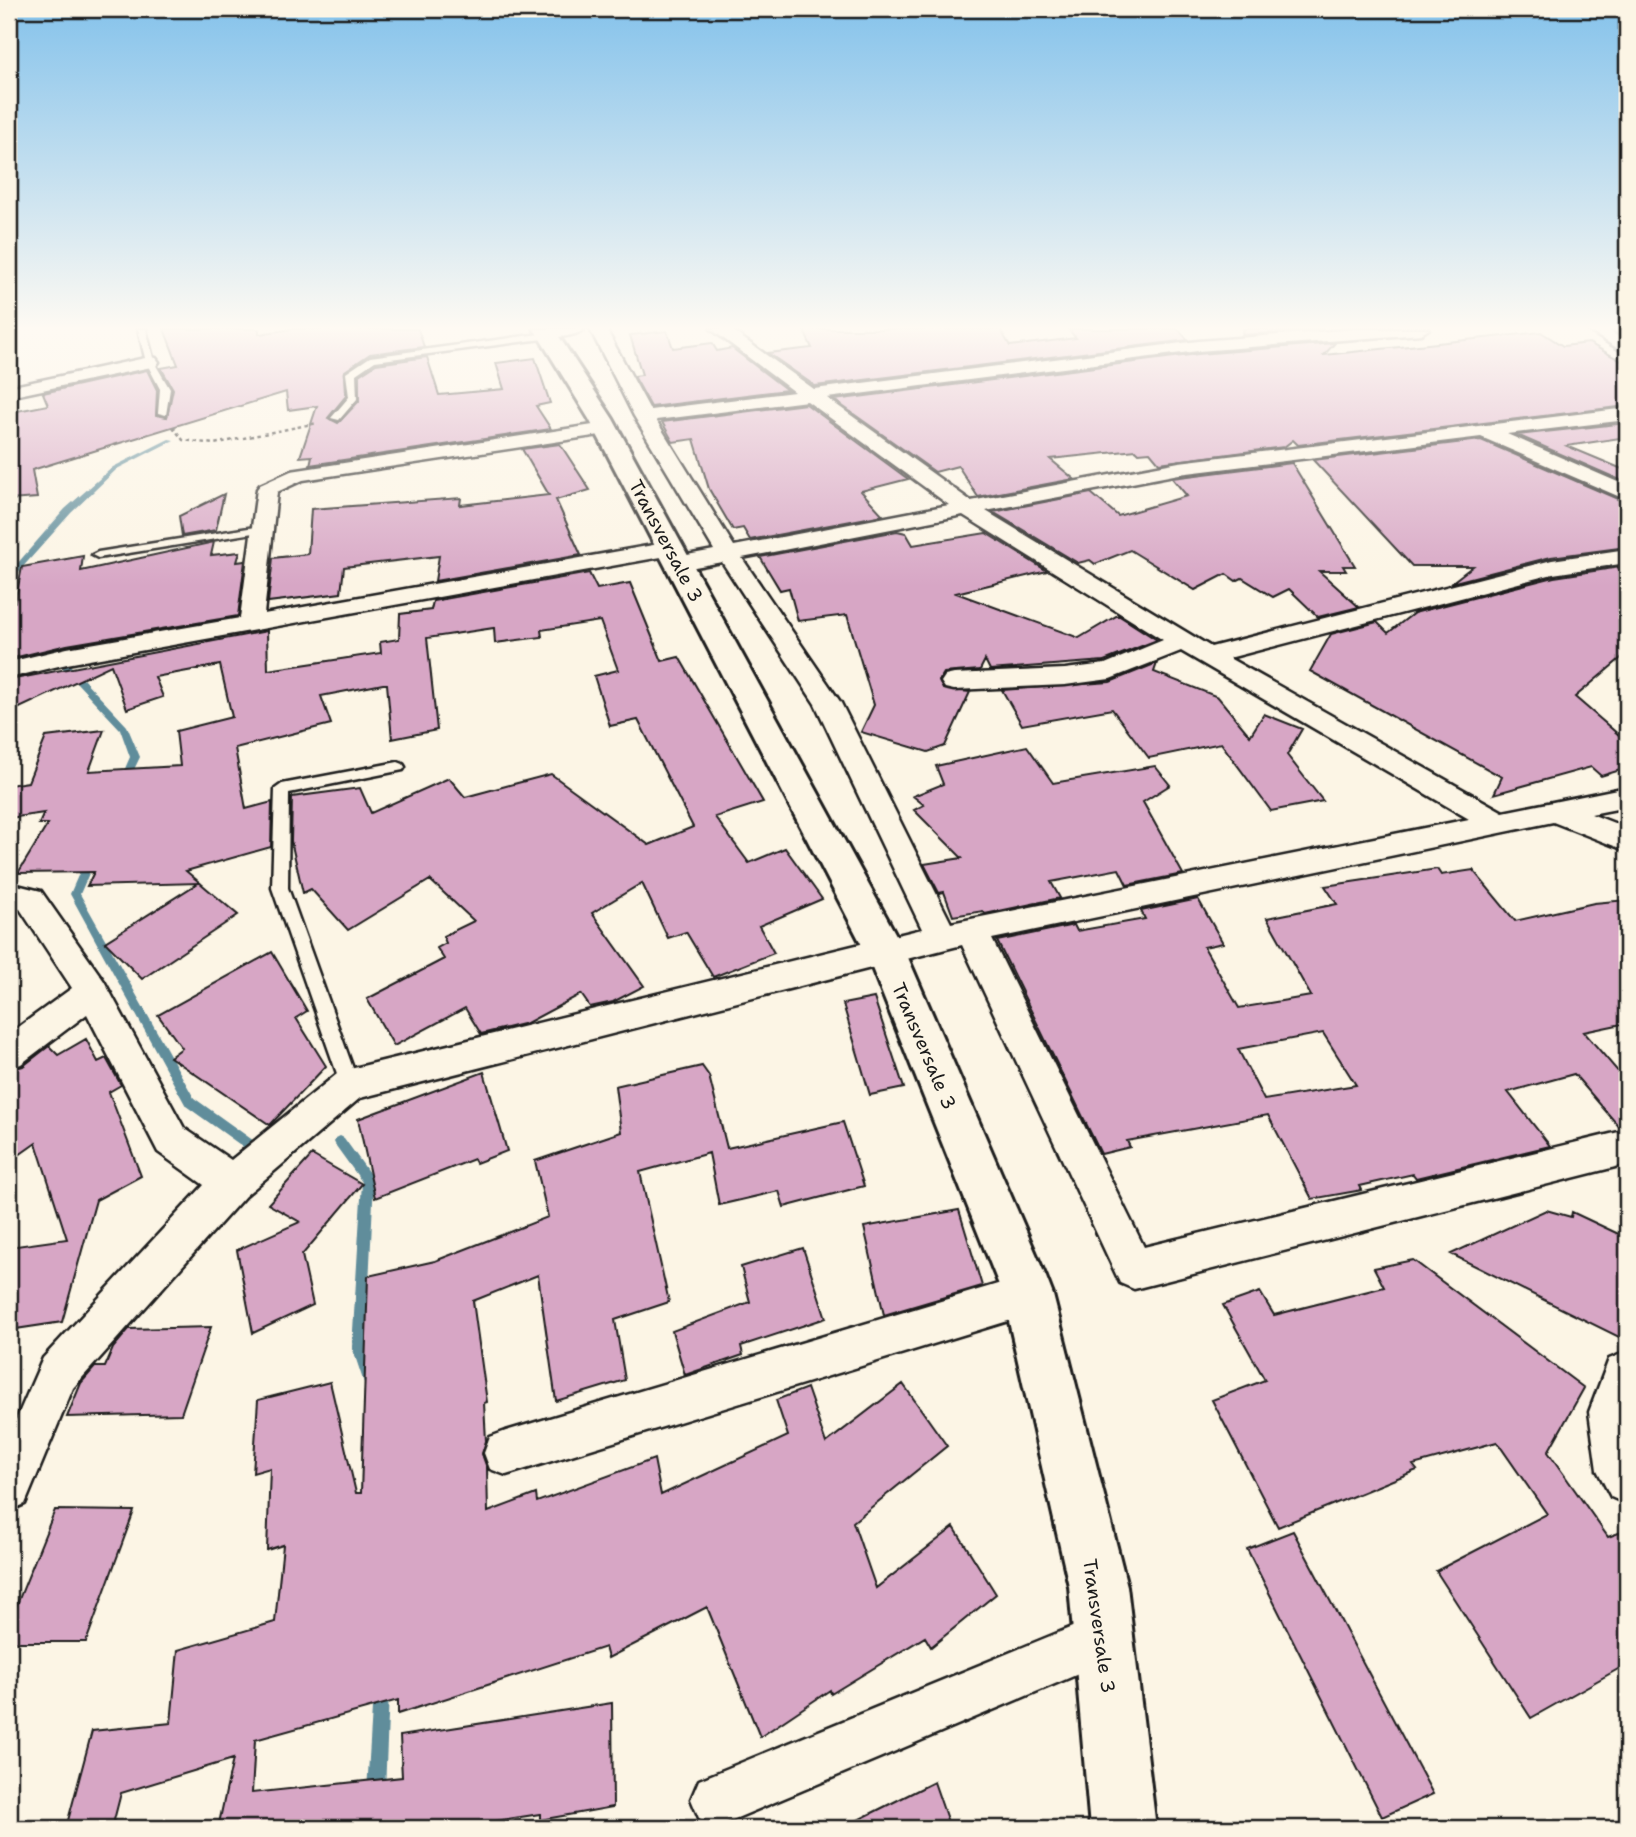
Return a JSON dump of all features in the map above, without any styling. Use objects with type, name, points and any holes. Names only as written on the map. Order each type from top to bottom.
[{"type":"main road","name":"Transversale 3","points":[[619,415],[625,423],[674,556],[886,953],[1028,1296],[1098,1586],[1123,1828]]},
{"type":"street","points":[[623,415],[625,423],[728,554],[828,703],[956,934],[1134,1269],[1627,1147]]},
{"type":"street","points":[[251,625],[267,489],[298,475],[676,415]]},
{"type":"street","points":[[839,415],[968,509],[1207,656],[1498,822]]},
{"type":"street","points":[[9,670],[67,656],[674,556],[728,554],[1179,468],[1620,415]]},
{"type":"street","points":[[1482,430],[1627,494]]},
{"type":"street","points":[[1207,656],[1552,567],[1627,556]]},
{"type":"street","points":[[954,682],[1065,677],[1110,671],[1182,641]]},
{"type":"street","points":[[9,1488],[58,1373],[232,1183],[350,1085],[956,934],[1627,797]]},
{"type":"street","points":[[1553,811],[1627,840]]},
{"type":"street","points":[[9,895],[30,900],[92,991],[171,1140],[232,1183]]},
{"type":"street","points":[[9,1053],[92,991]]},
{"type":"street","points":[[506,1453],[1028,1296]]},
{"type":"street","points":[[1624,1374],[1611,1412],[1620,1470],[1627,1481]]},
{"type":"street","points":[[718,1799],[1104,1639]]},
{"type":"lane","points":[[336,418],[339,415]]},
{"type":"lane","points":[[99,555],[261,528]]},
{"type":"lane","points":[[350,1085],[281,888],[282,789],[398,767]]},
{"type":"path","points":[[165,415],[183,440],[214,444],[336,418]]},
{"type":"building","points":[[12,415],[156,415],[167,417],[167,415],[212,415],[32,470],[37,498],[9,500],[9,422],[13,422]]},
{"type":"building","points":[[314,415],[331,415],[328,418],[338,423],[346,415],[542,415],[551,429],[310,465],[312,456],[300,457]]},
{"type":"building","points":[[720,415],[821,415],[908,479],[861,491],[883,515],[750,540],[743,528],[733,530],[709,489],[694,439],[673,442],[662,422]]},
{"type":"building","points":[[855,415],[1553,415],[1298,445],[1293,440],[1284,447],[1159,463],[1150,452],[1139,453],[1136,450],[1050,459],[1074,479],[978,497],[958,466],[935,472]]},
{"type":"building","points":[[1627,423],[1627,437],[1567,446],[1627,471],[1627,483],[1517,435]]},
{"type":"building","points":[[1481,440],[1627,503],[1627,547],[1551,557],[1451,583],[1473,566],[1412,566],[1313,460]]},
{"type":"building","points":[[560,444],[590,490],[556,500],[581,555],[435,581],[439,556],[344,567],[341,593],[268,602],[273,558],[308,554],[311,509],[461,498],[460,505],[549,495],[522,449]]},
{"type":"building","points":[[1292,463],[1355,566],[1343,566],[1346,571],[1319,571],[1359,607],[1318,617],[1289,589],[1273,597],[1242,578],[1236,581],[1226,574],[1195,590],[1130,550],[1095,564],[1090,560],[1078,563],[993,512],[1091,493],[1118,516],[1187,496],[1172,478]]},
{"type":"building","points":[[224,494],[216,530],[182,536],[179,516]]},
{"type":"building","points":[[897,531],[906,533],[913,545],[986,533],[1047,571],[956,593],[1079,638],[1118,615],[1157,640],[1104,661],[990,670],[985,660],[980,670],[944,673],[939,681],[943,689],[970,692],[945,746],[928,752],[861,732],[874,705],[847,615],[798,621],[789,588],[780,590],[760,557]]},
{"type":"building","points":[[214,542],[211,555],[240,552],[237,562],[245,561],[238,616],[67,645],[9,659],[9,603],[15,602],[22,567],[83,556],[81,571]]},
{"type":"building","points":[[1627,566],[1627,653],[1575,697],[1627,742],[1627,768],[1601,776],[1591,767],[1494,794],[1502,777],[1310,671],[1331,634],[1377,622],[1388,633],[1414,613],[1554,577]]},
{"type":"building","points":[[589,573],[597,589],[630,583],[662,661],[679,657],[763,802],[715,817],[749,863],[785,848],[822,899],[759,926],[774,953],[713,977],[686,932],[668,938],[642,883],[592,913],[644,986],[613,1002],[590,1007],[581,994],[527,1023],[481,1034],[465,1008],[394,1046],[367,999],[444,959],[437,948],[446,943],[443,936],[474,921],[430,880],[348,930],[311,889],[303,893],[291,841],[292,797],[360,788],[371,813],[449,778],[465,797],[551,774],[649,845],[693,827],[638,720],[610,726],[594,676],[618,670],[600,621],[541,630],[542,637],[495,643],[494,628],[427,638],[437,730],[392,739],[387,684],[383,684],[321,696],[331,724],[235,748],[246,809],[272,802],[271,847],[186,871],[238,915],[142,979],[105,942],[198,883],[87,886],[94,872],[18,873],[48,824],[39,824],[44,813],[9,818],[9,785],[28,782],[46,737],[104,730],[89,771],[180,766],[176,731],[232,717],[220,665],[155,677],[163,697],[127,709],[111,665],[9,713],[9,680],[267,631],[268,670],[381,653],[380,642],[399,639],[400,614],[431,610],[433,601]]},
{"type":"building","points":[[1157,663],[1154,672],[1218,697],[1250,736],[1264,714],[1302,729],[1287,755],[1323,801],[1271,811],[1221,743],[1149,758],[1112,709],[1022,725],[1002,690],[1110,682]]},
{"type":"building","points":[[1027,746],[1053,783],[1155,766],[1170,785],[1143,802],[1183,874],[1127,885],[1119,869],[1051,882],[1060,898],[985,914],[983,911],[953,916],[944,892],[939,893],[924,864],[962,858],[914,810],[924,805],[913,796],[943,784],[936,766]]},
{"type":"building","points":[[1437,869],[1441,875],[1473,870],[1515,921],[1594,903],[1627,900],[1627,1023],[1584,1032],[1627,1082],[1627,1128],[1621,1129],[1574,1074],[1508,1092],[1550,1146],[1416,1178],[1413,1174],[1360,1186],[1362,1190],[1312,1199],[1268,1115],[1127,1141],[1130,1147],[1101,1154],[997,941],[1074,925],[1077,931],[1145,919],[1141,911],[1198,899],[1223,943],[1204,947],[1239,1008],[1311,996],[1267,918],[1337,904],[1325,886]],"holes":[[[1323,1033],[1356,1085],[1264,1100],[1238,1049]]]},
{"type":"building","points":[[272,952],[307,1011],[296,1018],[326,1066],[270,1125],[170,1057],[182,1048],[158,1015]]},
{"type":"building","points":[[874,998],[904,1088],[870,1095],[843,1004]]},
{"type":"building","points":[[86,1039],[98,1062],[106,1058],[121,1085],[109,1092],[141,1176],[96,1200],[62,1322],[9,1330],[9,1247],[67,1239],[36,1143],[9,1162],[9,1070],[23,1066],[49,1046],[58,1055]]},
{"type":"building","points":[[702,1066],[709,1076],[727,1148],[843,1122],[864,1186],[784,1207],[779,1191],[719,1205],[709,1153],[640,1172],[669,1302],[615,1320],[625,1380],[556,1401],[538,1275],[473,1301],[487,1402],[484,1403],[486,1441],[482,1454],[487,1468],[488,1512],[536,1494],[537,1502],[654,1459],[661,1495],[788,1436],[776,1400],[807,1388],[826,1443],[903,1384],[947,1446],[853,1522],[876,1588],[954,1527],[996,1594],[931,1647],[925,1637],[831,1694],[830,1690],[760,1737],[707,1607],[608,1658],[605,1647],[398,1714],[398,1700],[255,1740],[252,1793],[402,1777],[400,1736],[612,1703],[613,1807],[540,1820],[540,1814],[451,1828],[218,1828],[233,1759],[121,1793],[112,1828],[66,1828],[92,1731],[171,1723],[178,1650],[275,1622],[283,1545],[267,1550],[270,1468],[253,1473],[258,1400],[330,1382],[356,1493],[361,1493],[368,1276],[435,1261],[548,1217],[535,1161],[621,1132],[615,1086]]},
{"type":"building","points":[[484,1072],[507,1151],[476,1163],[474,1159],[375,1198],[358,1119]]},
{"type":"building","points":[[312,1155],[362,1184],[302,1255],[313,1305],[253,1333],[237,1250],[300,1222],[268,1204]]},
{"type":"building","points":[[959,1210],[982,1286],[884,1315],[864,1227]]},
{"type":"building","points":[[1546,1210],[1571,1217],[1572,1212],[1627,1238],[1627,1341],[1451,1254]]},
{"type":"building","points":[[803,1248],[826,1318],[741,1346],[743,1355],[685,1375],[672,1331],[750,1302],[741,1267]]},
{"type":"building","points":[[1413,1260],[1584,1388],[1548,1452],[1608,1537],[1627,1530],[1627,1664],[1531,1718],[1436,1571],[1547,1514],[1497,1442],[1413,1465],[1417,1470],[1278,1527],[1212,1400],[1265,1380],[1223,1305],[1260,1292],[1274,1315],[1384,1287],[1374,1268]]},
{"type":"building","points":[[211,1327],[181,1414],[67,1417],[81,1383],[95,1367],[105,1367],[113,1348],[129,1329]]},
{"type":"building","points":[[55,1510],[134,1511],[86,1642],[9,1642],[9,1624]]},
{"type":"building","points":[[1293,1531],[1433,1794],[1382,1817],[1247,1549]]},
{"type":"building","points":[[934,1782],[950,1828],[842,1828]]},
{"type":"waterway","points":[[9,577],[68,511],[115,468],[171,440]]},
{"type":"waterway","points":[[65,665],[124,728],[135,757],[125,780]]},
{"type":"waterway","points":[[89,862],[75,894],[190,1102],[250,1145]]},
{"type":"waterway","points":[[340,1142],[368,1180],[359,1347],[369,1378]]},
{"type":"waterway","points":[[376,1791],[381,1692]]}]
